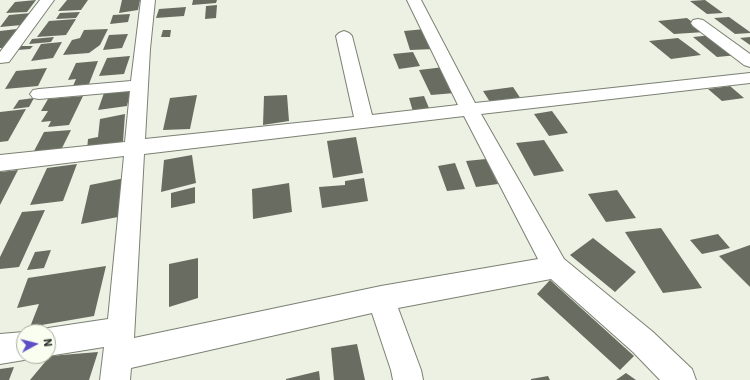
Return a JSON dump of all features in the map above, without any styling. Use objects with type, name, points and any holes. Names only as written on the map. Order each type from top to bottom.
[{"type":"street","points":[[3,59],[47,0]]},
{"type":"street","points":[[118,356],[142,49],[148,0]]},
{"type":"street","points":[[414,0],[469,109],[555,267],[643,342],[681,380]]},
{"type":"street","points":[[698,23],[750,62]]},
{"type":"street","points":[[344,36],[364,121]]},
{"type":"street","points":[[0,163],[750,78]]},
{"type":"street","points":[[39,94],[140,85]]},
{"type":"street","points":[[56,344],[118,356],[381,299],[555,267]]},
{"type":"street","points":[[381,299],[406,370],[408,380]]},
{"type":"street","points":[[0,349],[16,347]]},
{"type":"building","points":[[36,0],[27,12],[6,13],[15,2]]},
{"type":"building","points":[[67,0],[88,0],[81,10],[58,11]]},
{"type":"building","points":[[122,0],[140,0],[138,10],[119,13]]},
{"type":"building","points":[[193,0],[217,0],[216,3],[192,5]]},
{"type":"building","points":[[705,0],[723,13],[707,14],[690,1]]},
{"type":"building","points":[[217,5],[216,18],[205,19],[206,6]]},
{"type":"building","points":[[186,7],[184,16],[156,18],[159,9]]},
{"type":"building","points":[[80,12],[76,18],[56,19],[60,13]]},
{"type":"building","points":[[31,13],[22,25],[0,27],[9,15]]},
{"type":"building","points":[[130,14],[128,22],[110,24],[113,15]]},
{"type":"building","points":[[729,17],[750,33],[735,34],[714,18]]},
{"type":"building","points":[[687,18],[705,32],[674,34],[658,21]]},
{"type":"building","points":[[76,19],[66,35],[37,37],[49,21]]},
{"type":"building","points":[[17,29],[3,48],[0,48],[0,31]]},
{"type":"building","points":[[108,29],[100,45],[89,53],[63,55],[72,40],[80,38],[84,30]]},
{"type":"building","points":[[425,29],[434,49],[410,50],[404,31]]},
{"type":"building","points":[[163,30],[171,30],[170,37],[161,37]]},
{"type":"building","points":[[128,34],[122,48],[103,50],[109,35]]},
{"type":"building","points":[[713,35],[738,55],[717,57],[693,37]]},
{"type":"building","points":[[54,37],[51,42],[29,44],[32,39]]},
{"type":"building","points":[[750,37],[750,45],[740,38]]},
{"type":"building","points":[[678,38],[701,55],[671,59],[649,41]]},
{"type":"building","points":[[62,42],[53,58],[31,61],[41,44]]},
{"type":"building","points":[[21,46],[33,46],[30,49],[18,50]]},
{"type":"building","points":[[413,52],[420,66],[399,69],[393,54]]},
{"type":"building","points":[[130,56],[124,74],[99,76],[107,58]]},
{"type":"building","points":[[98,61],[89,84],[73,86],[76,79],[68,80],[76,63]]},
{"type":"building","points":[[444,67],[455,93],[431,95],[419,70]]},
{"type":"building","points":[[47,68],[38,86],[5,89],[16,71]]},
{"type":"building","points":[[730,86],[744,98],[722,101],[708,89]]},
{"type":"building","points":[[513,87],[521,99],[490,102],[483,91]]},
{"type":"building","points":[[131,89],[127,106],[98,110],[104,93]]},
{"type":"building","points":[[197,95],[190,129],[163,130],[170,98]]},
{"type":"building","points":[[287,95],[289,121],[263,125],[264,96]]},
{"type":"building","points":[[83,96],[69,125],[48,127],[51,121],[41,122],[48,111],[41,111],[48,99]]},
{"type":"building","points":[[424,96],[431,113],[414,115],[409,98]]},
{"type":"building","points":[[34,98],[29,107],[13,109],[19,100]]},
{"type":"building","points":[[26,109],[8,141],[0,142],[0,112]]},
{"type":"building","points":[[552,111],[568,133],[549,136],[534,114]]},
{"type":"building","points":[[125,114],[123,142],[87,150],[88,139],[98,137],[100,119]]},
{"type":"building","points":[[71,130],[61,150],[33,153],[44,132]]},
{"type":"building","points":[[356,137],[363,173],[333,178],[327,141]]},
{"type":"building","points":[[544,140],[564,171],[534,176],[516,143]]},
{"type":"building","points":[[192,155],[196,183],[161,192],[164,160]]},
{"type":"building","points":[[486,159],[498,184],[476,187],[466,161]]},
{"type":"building","points":[[455,163],[465,189],[447,191],[438,166]]},
{"type":"building","points":[[77,164],[63,201],[30,205],[47,168]]},
{"type":"building","points":[[18,170],[0,205],[0,172]]},
{"type":"building","points":[[125,178],[118,217],[81,224],[90,185]]},
{"type":"building","points":[[364,178],[368,201],[322,208],[319,187],[345,185],[345,181]]},
{"type":"building","points":[[289,183],[292,212],[253,219],[252,189]]},
{"type":"building","points":[[195,187],[195,203],[171,208],[171,193]]},
{"type":"building","points":[[617,190],[636,218],[606,222],[588,194]]},
{"type":"building","points":[[45,210],[19,267],[0,269],[0,257],[22,212]]},
{"type":"building","points":[[661,228],[702,288],[663,293],[625,232]]},
{"type":"building","points":[[718,234],[730,248],[702,254],[690,240]]},
{"type":"building","points":[[593,238],[636,272],[615,292],[570,255]]},
{"type":"building","points":[[750,245],[750,287],[719,256]]},
{"type":"building","points":[[51,250],[44,268],[27,270],[35,252]]},
{"type":"building","points":[[198,258],[198,298],[169,307],[169,264]]},
{"type":"building","points":[[106,266],[94,316],[47,324],[31,324],[39,304],[17,308],[28,278]]},
{"type":"building","points":[[550,280],[634,356],[620,370],[537,294]]},
{"type":"building","points":[[357,344],[365,380],[334,380],[331,348]]},
{"type":"building","points":[[98,352],[89,380],[30,380],[43,364],[56,364],[56,356]]},
{"type":"building","points":[[14,367],[9,380],[0,380],[0,369]]},
{"type":"building","points":[[319,371],[320,380],[286,380],[286,379]]},
{"type":"building","points":[[626,373],[636,380],[616,380]]},
{"type":"building","points":[[548,376],[550,380],[531,380],[531,379]]}]
